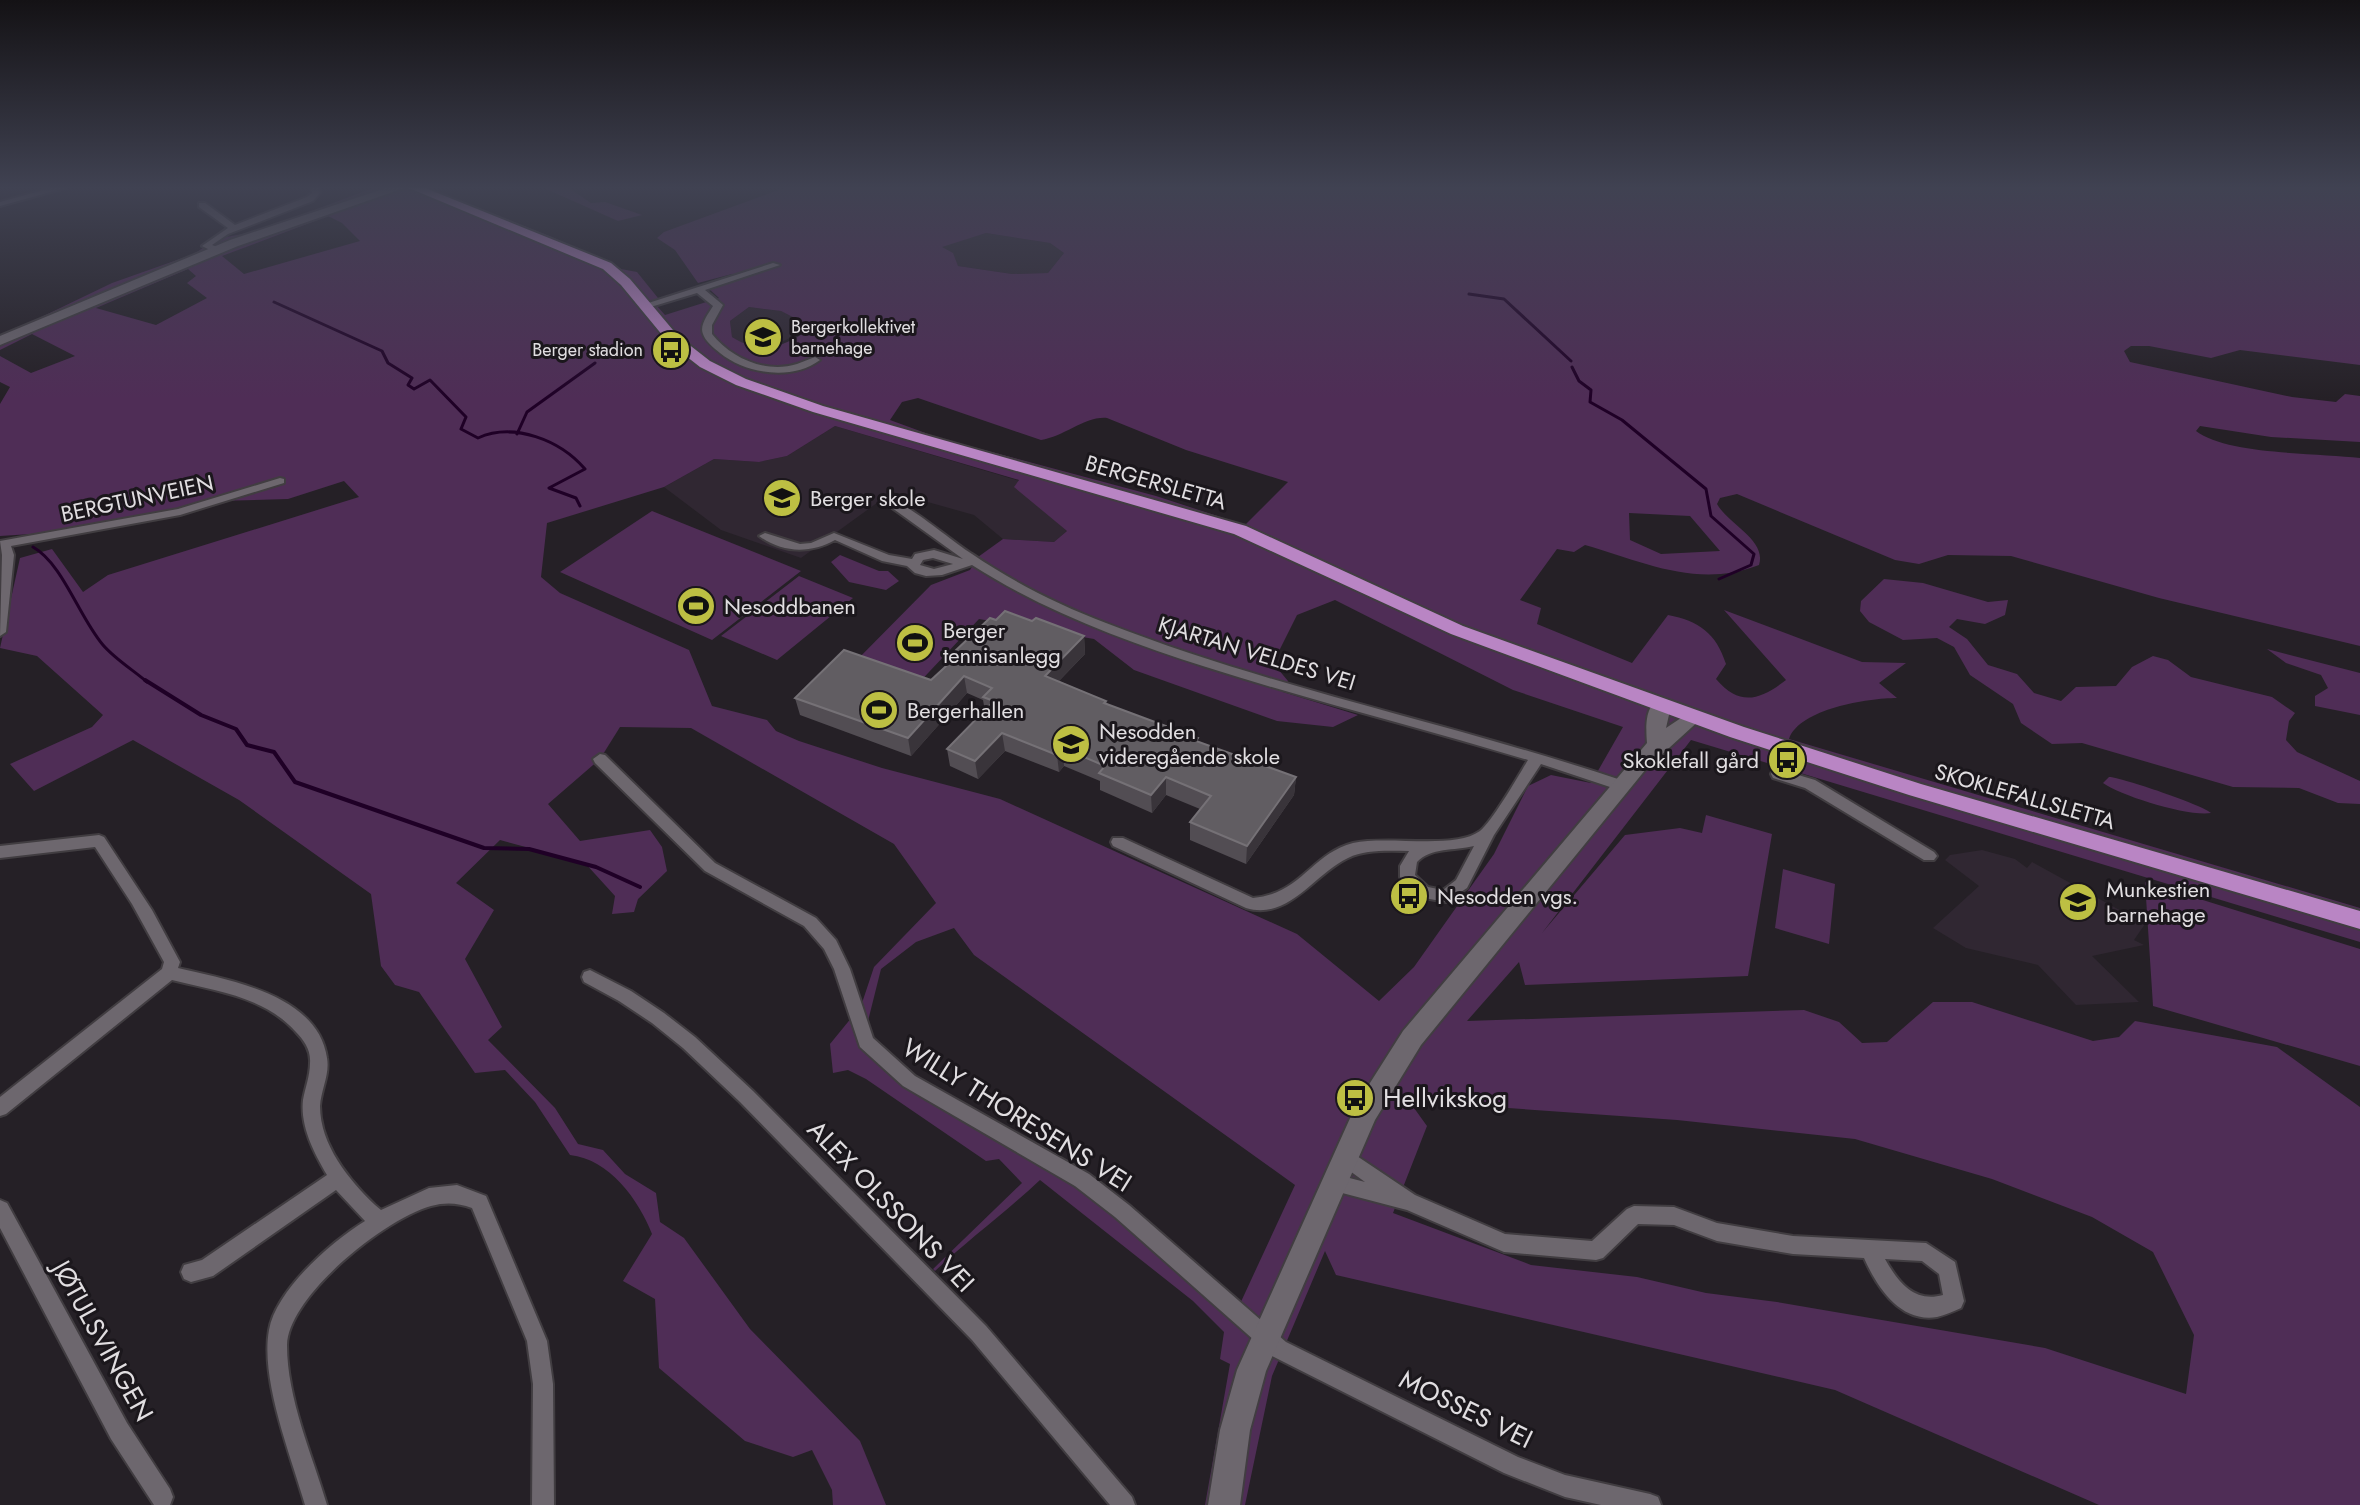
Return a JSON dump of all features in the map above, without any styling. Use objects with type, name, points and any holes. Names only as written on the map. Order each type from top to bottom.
[{"type":"main road","points":[[3,337],[197,258]]},
{"type":"main road","name":"BERGERSLETTA","points":[[588,258],[607,266],[626,283],[685,349],[749,385],[831,413],[1230,527],[1433,621],[1677,712]]},
{"type":"main road","points":[[1657,745],[1656,724],[1677,712]]},
{"type":"main road","points":[[1224,1505],[1243,1397],[1345,1157],[1388,1073],[1412,1038],[1657,745],[1677,712]]},
{"type":"main road","name":"SKOKLEFALLSLETTA","points":[[1677,712],[1916,790],[2360,920]]},
{"type":"street","points":[[644,306],[776,265]]},
{"type":"street","points":[[698,289],[718,305],[707,325],[707,334],[732,356],[752,365],[773,369],[800,367],[815,360]]},
{"type":"street","name":"BERGTUNVEIEN","points":[[3,545],[192,509],[280,481]]},
{"type":"street","name":"KJARTAN VELDES VEI","points":[[892,503],[969,562],[1027,592],[1125,635],[1327,699],[1456,733],[1622,786]]},
{"type":"street","points":[[765,536],[802,550],[816,547],[834,536],[886,558],[913,563],[914,569],[930,573],[969,562]]},
{"type":"street","points":[[0,632],[8,555],[3,545]]},
{"type":"street","name":"KJARTAN VELDES VEI","points":[[913,563],[919,557],[934,554],[969,562]]},
{"type":"street","points":[[1430,845],[1416,851],[1410,860],[1408,877],[1424,893],[1446,896],[1462,884],[1487,834],[1537,758]]},
{"type":"street","name":"WILLY THORESENS VEI","points":[[600,759],[700,860],[727,879],[810,922],[838,959],[862,1035],[883,1062],[909,1081],[1082,1180],[1266,1337]]},
{"type":"street","points":[[1778,774],[1810,784],[1929,856]]},
{"type":"street","points":[[1118,842],[1228,893],[1260,904],[1280,901],[1351,850],[1389,842],[1459,846],[1475,843],[1487,834]]},
{"type":"street","points":[[0,852],[99,841],[154,926],[172,962],[169,973],[0,1108]]},
{"type":"street","points":[[169,973],[265,999],[284,1010],[310,1037],[319,1059],[312,1116],[338,1178],[357,1205],[380,1221]]},
{"type":"street","name":"ALEX OLSSONS VEI","points":[[590,977],[626,997],[700,1050],[742,1088],[880,1236],[978,1333],[1124,1505]]},
{"type":"street","points":[[1345,1157],[1408,1201]]},
{"type":"street","points":[[191,1272],[206,1269],[338,1178]]},
{"type":"street","points":[[1334,1183],[1408,1201],[1504,1243],[1596,1251],[1634,1215],[1674,1216],[1717,1232],[1793,1245],[1869,1248]]},
{"type":"street","points":[[316,1505],[282,1380],[279,1327],[288,1307],[303,1288],[380,1221],[415,1202],[451,1193],[479,1202],[537,1341],[543,1384],[543,1505]]},
{"type":"street","name":"JØTULSVINGEN","points":[[0,1209],[119,1431],[162,1497]]},
{"type":"street","name":"MOSSES VEI","points":[[1266,1337],[1279,1349],[1512,1465],[1565,1486],[1650,1505]]},
{"type":"shaded area","points":[[182,258],[225,258],[244,274],[299,258],[598,258],[621,269],[637,272],[658,298],[657,306],[665,315],[719,298],[707,287],[736,279],[732,274],[698,283],[681,258],[955,258],[958,266],[1012,274],[1048,273],[1060,258],[2360,258],[2360,365],[2240,350],[2211,358],[2149,346],[2131,346],[2124,351],[2130,362],[2292,397],[2336,402],[2345,394],[2360,396],[2360,442],[2271,437],[2200,426],[2196,431],[2210,439],[2251,449],[2360,458],[2360,646],[2159,598],[2011,556],[1948,555],[1919,564],[1895,560],[1737,494],[1720,498],[1717,504],[1752,540],[1760,556],[1759,565],[1736,572],[1693,574],[1650,565],[1585,545],[1574,552],[1557,549],[1520,600],[1541,608],[1537,624],[1632,663],[1668,615],[1689,621],[1705,630],[1722,653],[1726,664],[1716,679],[1733,694],[1742,697],[1759,696],[1786,680],[1724,610],[1862,662],[1906,663],[1879,683],[1897,698],[1853,703],[1820,713],[1795,729],[1789,739],[2360,908],[2360,942],[1691,740],[1542,933],[1625,835],[1680,828],[1702,833],[1706,815],[1772,834],[1748,976],[1525,985],[1519,962],[1467,1021],[1804,1010],[1839,1022],[1862,1043],[1887,1042],[1933,1002],[1972,1002],[2093,1041],[2119,1037],[2135,1021],[2277,1047],[2360,1107],[2360,1505],[2099,1505],[1835,1390],[1336,1275],[1325,1251],[1272,1376],[1245,1505],[1205,1505],[1230,1364],[1220,1359],[1224,1332],[1193,1301],[1040,1180],[935,1271],[933,1269],[1022,1183],[999,1159],[986,1161],[866,1079],[848,1070],[833,1073],[830,1044],[861,1006],[874,967],[936,903],[894,844],[691,728],[620,727],[600,759],[548,804],[580,841],[650,830],[662,847],[667,871],[638,899],[634,912],[612,914],[615,896],[585,863],[500,840],[456,883],[494,910],[465,959],[502,1027],[488,1040],[555,1108],[578,1144],[603,1150],[625,1174],[656,1193],[660,1222],[684,1238],[750,1329],[860,1441],[886,1505],[833,1505],[832,1490],[812,1450],[793,1457],[745,1441],[659,1368],[655,1299],[623,1281],[652,1234],[639,1208],[610,1173],[584,1158],[570,1155],[535,1102],[505,1070],[475,1073],[419,992],[395,985],[381,966],[371,894],[239,800],[133,740],[34,791],[10,764],[92,727],[103,715],[37,656],[0,648],[20,558],[52,549],[83,592],[108,575],[359,497],[344,481],[288,499],[215,501],[47,533],[0,536],[0,404],[10,387],[0,382],[0,356],[31,373],[75,356],[32,334],[0,350],[0,337],[112,283]],"holes":[[[188,269],[196,276],[187,283],[207,298],[156,325],[96,308]],[[749,307],[781,311],[812,327],[783,344],[763,347],[732,337],[730,321]],[[918,398],[1041,440],[1091,420],[1107,418],[1186,450],[1288,482],[1245,525],[1156,496],[939,438],[890,420],[902,402]],[[835,426],[1019,480],[1014,487],[1067,531],[1054,542],[1003,539],[978,557],[970,570],[931,585],[850,667],[913,689],[979,619],[1094,639],[1134,670],[1277,721],[1333,727],[1358,715],[1283,692],[1288,681],[1273,663],[1297,615],[1335,600],[1513,690],[1623,727],[1591,783],[1551,775],[1528,786],[1494,854],[1414,967],[1379,1001],[1297,934],[1000,799],[882,768],[799,741],[776,731],[767,720],[712,706],[689,650],[560,593],[541,577],[547,523],[664,487],[714,459],[759,462],[787,456]],[[1629,513],[1690,516],[1720,551],[1661,554],[1630,540]],[[954,928],[974,955],[1295,1185],[1233,1319],[1083,1189],[884,1071],[868,1021],[881,969],[916,942]],[[1409,1101],[1677,1120],[1855,1139],[1992,1179],[2092,1217],[2153,1252],[2194,1335],[2186,1394],[2045,1348],[1777,1302],[1706,1293],[1637,1277],[1531,1265],[1393,1213],[1427,1126]]]},
{"type":"shaded area","points":[[951,258],[1060,258],[1048,273],[1012,274],[958,266]]},
{"type":"shaded area","points":[[749,307],[781,311],[813,327],[769,348],[749,348],[732,337],[730,321]]},
{"type":"shaded area","name":"Berger skole","points":[[835,426],[1020,481],[1015,486],[1067,531],[1054,542],[1003,539],[974,515],[892,492],[801,558],[721,530],[664,487],[714,459],[759,462],[787,456]]},
{"type":"shaded area","name":"Nesoddbanen","points":[[652,511],[801,571],[712,640],[560,572]]},
{"type":"shaded area","points":[[840,555],[879,571],[888,571],[899,581],[886,590],[849,582],[831,562]]},
{"type":"shaded area","points":[[799,576],[853,598],[777,660],[721,636]]},
{"type":"shaded area","points":[[1884,579],[1923,583],[1988,602],[2008,600],[2005,615],[1985,624],[1957,619],[1949,627],[1967,639],[1988,665],[2017,674],[2034,693],[2061,701],[2076,687],[2116,686],[2132,667],[2153,656],[2168,660],[2191,677],[2272,697],[2295,713],[2289,721],[2286,740],[2297,752],[2360,781],[2360,804],[2338,803],[2299,788],[2233,787],[2082,743],[2052,744],[2021,723],[2013,704],[1970,675],[1954,647],[1937,638],[1903,640],[1869,622],[1860,611],[1861,601]]},
{"type":"shaded area","points":[[2267,649],[2360,673],[2360,715],[2315,706],[2315,696],[2328,688],[2321,675],[2286,663]]},
{"type":"shaded area","points":[[2109,777],[2162,792],[2211,813],[2187,812],[2139,799],[2103,783]]},
{"type":"shaded area","points":[[1982,850],[2015,859],[2027,868],[2032,862],[2145,924],[2134,940],[2144,945],[2092,956],[2139,1002],[2076,1005],[2038,965],[1966,948],[1933,928],[1979,886],[1945,860],[1950,855]]},
{"type":"shaded area","points":[[1783,869],[1835,884],[1829,944],[1775,928]]},
{"type":"shaded area","points":[[2145,882],[2360,949],[2360,1066],[2153,1006]]},
{"type":"building","points":[[1005,611],[1032,621],[1036,618],[1084,636],[1045,676],[1106,701],[1104,703],[1198,738],[1196,741],[1296,777],[1247,846],[1190,822],[1211,796],[1166,777],[1151,795],[1099,773],[1105,766],[1063,748],[1057,755],[1002,733],[975,761],[947,749],[994,701],[983,697],[992,688],[964,676],[908,738],[795,698],[844,650],[931,680],[957,656],[952,654],[990,618],[996,620]]},
{"type":"waterway","points":[[1469,294],[1504,299],[1571,361]]},
{"type":"waterway","points":[[274,302],[382,351],[388,363],[412,378],[408,385],[414,389],[430,380],[466,417],[461,429],[478,438],[518,433]]},
{"type":"waterway","points":[[518,433],[527,412],[595,363]]},
{"type":"waterway","points":[[1572,367],[1579,381],[1591,390],[1590,402],[1622,420],[1706,489],[1711,516],[1754,554],[1751,565],[1719,579]]},
{"type":"waterway","points":[[518,433],[550,442],[585,469],[549,488],[576,498],[580,506]]},
{"type":"waterway","points":[[33,547],[44,555],[62,578],[103,645],[147,682]]},
{"type":"waterway","points":[[145,680],[201,715],[236,729],[247,745],[274,752],[295,782],[484,848],[529,849],[596,867],[640,887]]},
{"type":"place","name":"Bergerkollektivet barnehage","points":[[763,337]]},
{"type":"place","name":"Berger stadion","points":[[671,350]]},
{"type":"place","name":"Berger skole","points":[[782,498]]},
{"type":"place","name":"Nesoddbanen","points":[[696,606]]},
{"type":"place","name":"Berger tennisanlegg","points":[[915,643]]},
{"type":"place","name":"Bergerhallen","points":[[879,710]]},
{"type":"place","name":"Nesodden videregående skole","points":[[1071,744]]},
{"type":"place","name":"Skoklefall gård","points":[[1787,760]]},
{"type":"place","name":"Nesodden vgs.","points":[[1409,896]]},
{"type":"place","name":"Munkestien barnehage","points":[[2078,902]]},
{"type":"place","name":"Hellvikskog","points":[[1355,1098]]}]
